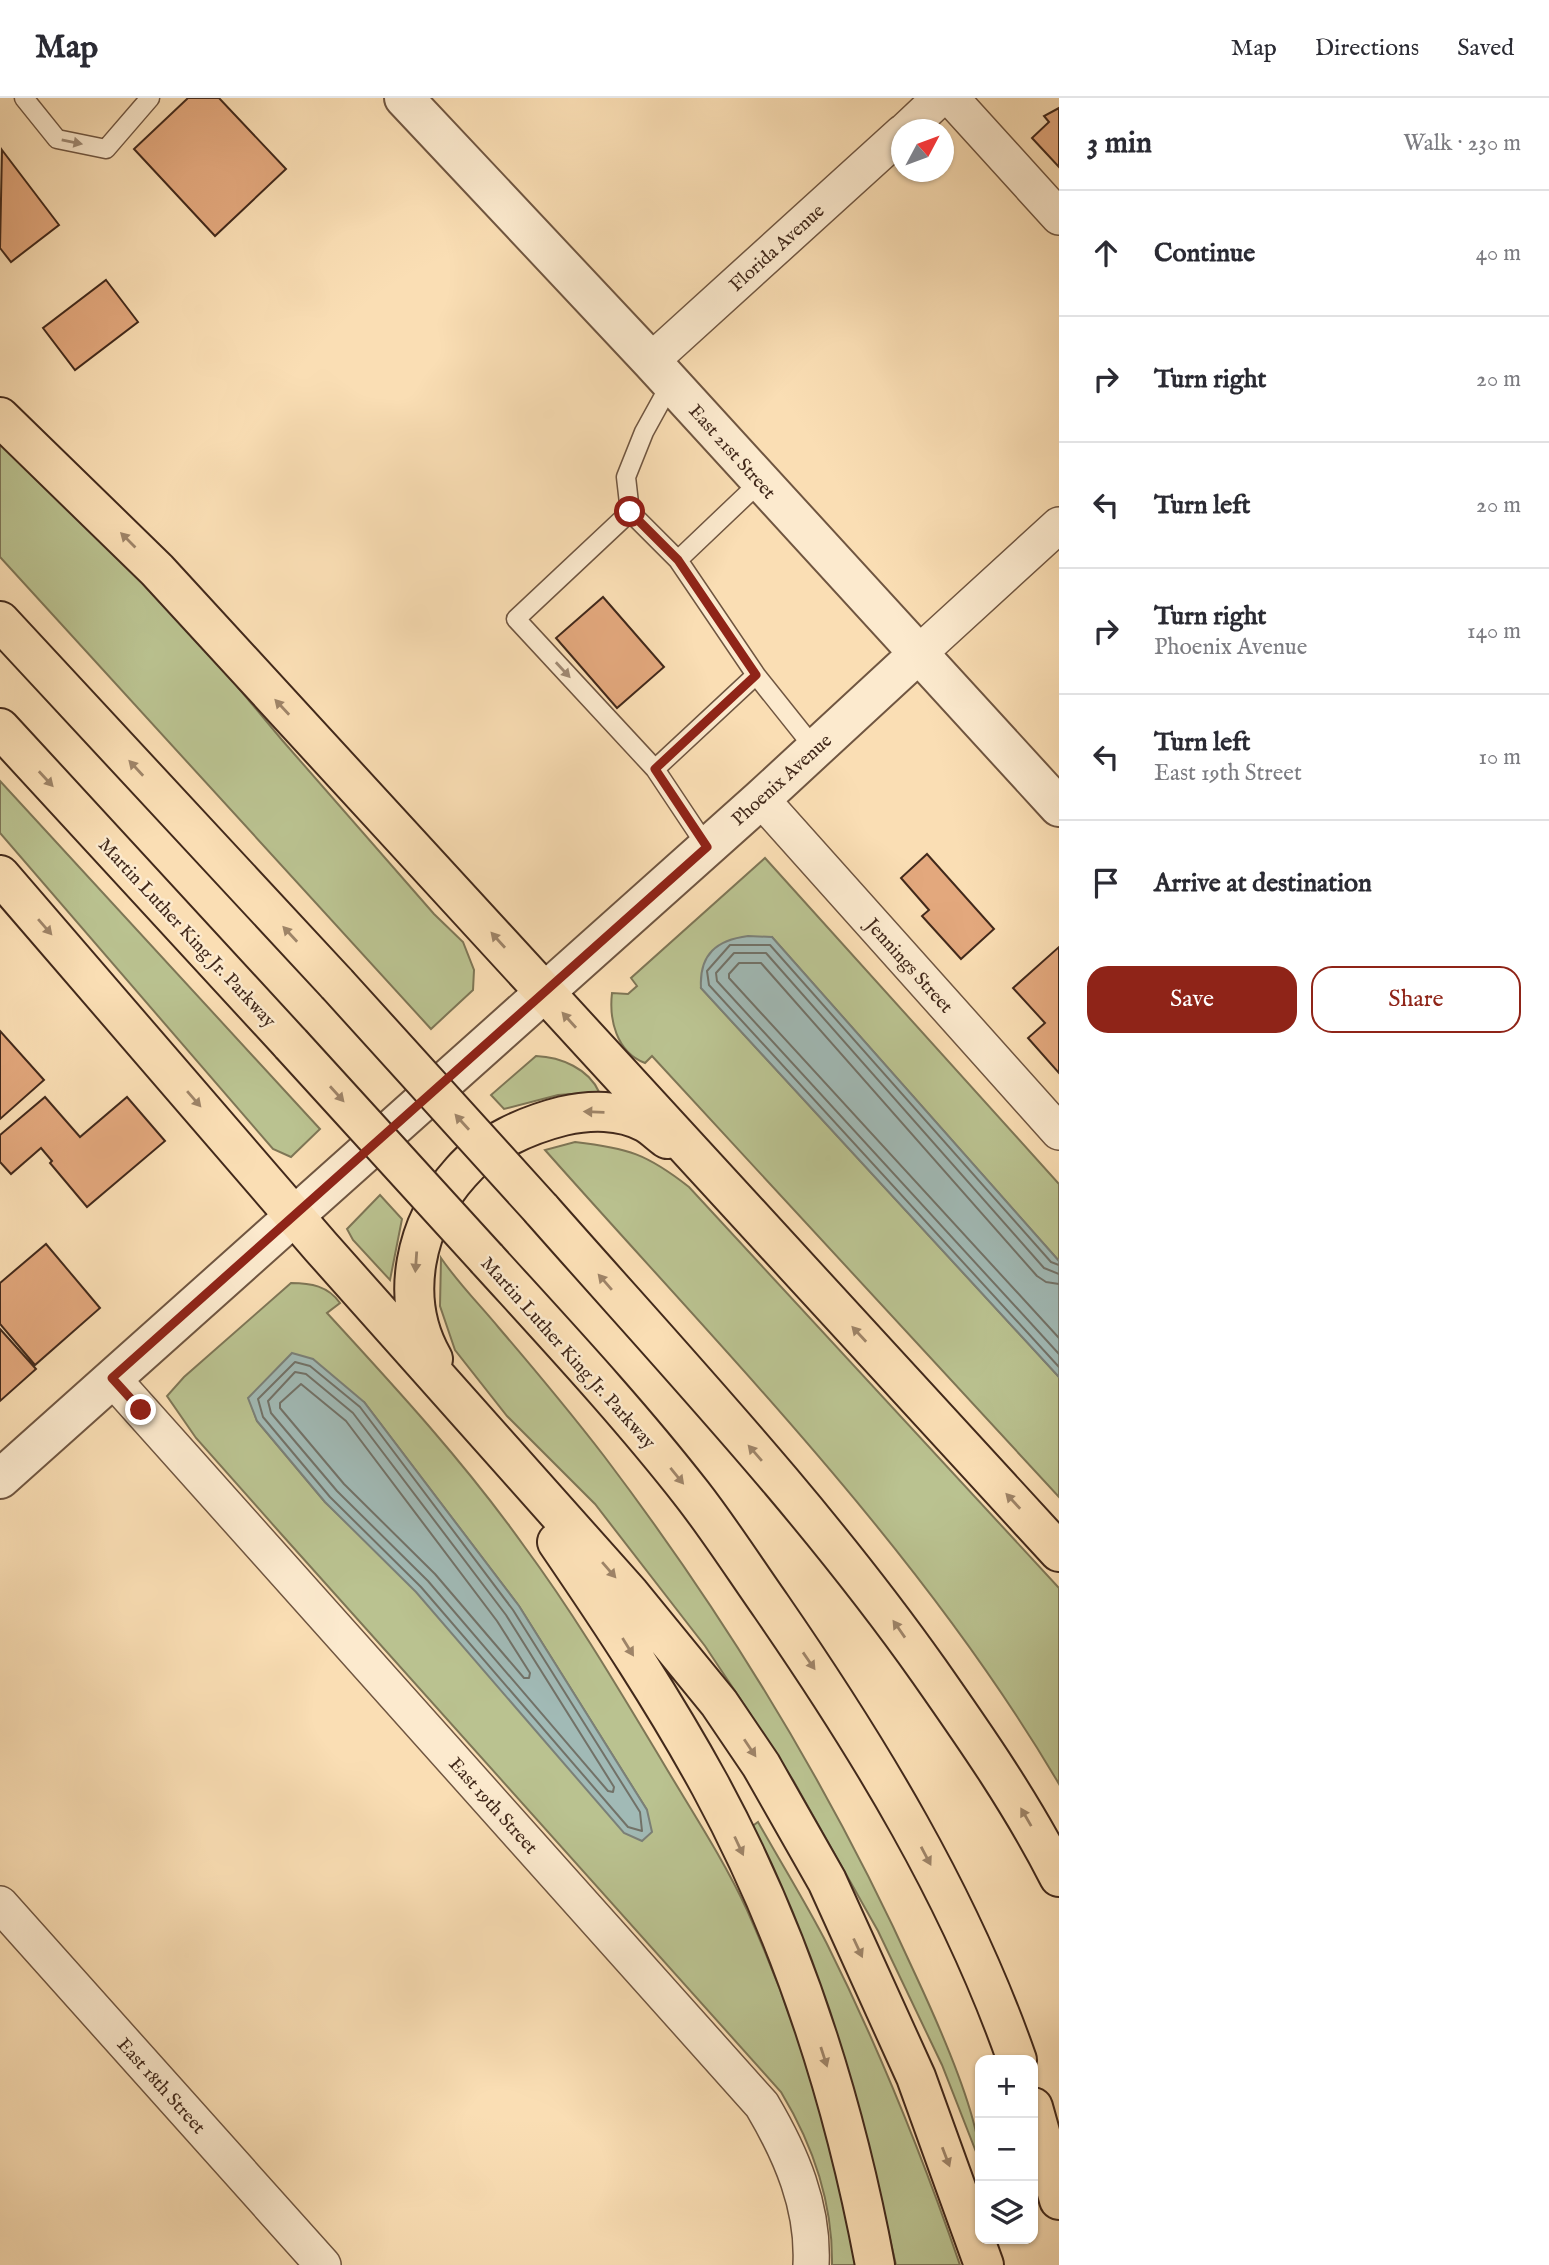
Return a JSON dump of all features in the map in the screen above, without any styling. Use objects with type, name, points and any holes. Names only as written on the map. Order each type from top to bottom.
[{"type":"highway","points":[[0,417],[157,570],[1059,1552]]},
{"type":"highway","points":[[0,621],[337,984],[541,1209],[850,1564],[972,1730],[1012,1791],[1059,1877]]},
{"type":"highway","name":"Martin Luther King Jr. Parkway","points":[[0,728],[604,1387],[693,1495],[821,1678],[886,1783],[978,1958],[1015,2055]]},
{"type":"highway","points":[[0,875],[294,1216],[451,1389],[679,1650],[761,1765],[827,1881],[884,2004],[920,2089],[984,2265]]},
{"type":"highway","points":[[715,1177],[646,1122],[615,1113],[584,1111],[539,1122],[505,1138],[461,1171],[435,1210],[416,1249],[414,1289],[421,1336],[451,1389],[619,1632],[710,1786],[732,1831],[792,1968],[819,2040],[838,2101],[875,2265]]},
{"type":"highway","points":[[1036,2118],[1059,2200]]},
{"type":"street","name":"East 21st Street","points":[[404,98],[661,372],[1059,807]]},
{"type":"street","points":[[918,119],[940,98]]},
{"type":"street","points":[[951,98],[1059,217]]},
{"type":"street","name":"Florida Avenue","points":[[661,372],[891,143]]},
{"type":"street","name":"Phoenix Avenue","points":[[0,1479],[761,799],[1059,525]]},
{"type":"street","name":"Jennings Street","points":[[761,799],[1059,1132]]},
{"type":"street","name":"East 19th Street","points":[[112,1378],[762,2105],[794,2166],[810,2232],[811,2265]]},
{"type":"street","name":"East 18th Street","points":[[0,1904],[323,2265]]},
{"type":"lane","points":[[24,98],[57,139],[106,149],[150,98]]},
{"type":"lane","points":[[661,372],[644,432],[626,477],[630,512],[678,560],[756,675],[815,749]]},
{"type":"lane","points":[[678,560],[761,481]]},
{"type":"lane","points":[[630,512],[516,620],[655,769],[707,847]]},
{"type":"lane","points":[[655,769],[756,675]]},
{"type":"green space","points":[[0,443],[185,624],[434,914],[463,942],[474,970],[473,990],[431,1029],[0,557]]},
{"type":"green space","points":[[0,781],[320,1129],[291,1157],[273,1149],[0,833]]},
{"type":"green space","points":[[765,858],[1059,1184],[1059,1261],[772,937],[701,988],[1059,1377],[1059,1497],[652,1056],[645,1063],[635,1058],[616,1034],[612,993],[628,994],[637,986],[631,978]]},
{"type":"green space","points":[[536,1056],[573,1066],[588,1077],[599,1092],[558,1095],[504,1109],[491,1095]]},
{"type":"green space","points":[[575,1142],[636,1154],[661,1167],[689,1187],[1059,1588],[1059,1784],[1005,1698],[946,1615],[883,1534],[818,1455],[545,1150]]},
{"type":"green space","points":[[380,1195],[402,1219],[390,1280],[353,1240],[347,1229]]},
{"type":"green space","points":[[441,1258],[604,1456],[693,1579],[775,1707],[884,1907],[924,1994],[965,2095],[975,2129],[975,2149],[942,2065],[878,1931],[793,1780],[705,1646],[595,1504],[507,1416],[455,1350],[440,1306]]},
{"type":"green space","points":[[291,1283],[324,1289],[340,1303],[327,1313],[429,1427],[501,1515],[596,1652],[706,1834],[747,1910],[782,1995],[813,2084],[838,2175],[855,2265],[832,2265],[829,2219],[819,2175],[803,2133],[781,2092],[196,1438],[167,1396],[184,1377]],"holes":[[[249,1398],[364,1402],[519,1606],[647,1810],[325,1502],[257,1421]]]},
{"type":"green space","points":[[758,1822],[819,1929],[846,1983],[915,2143],[960,2265],[896,2265],[868,2142],[841,2056],[747,1830]]},
{"type":"water","points":[[748,936],[772,937],[1059,1261],[1059,1377],[701,988],[703,966],[712,951],[727,941]]},
{"type":"water","points":[[292,1353],[313,1359],[364,1402],[519,1606],[647,1810],[652,1832],[642,1841],[624,1833],[416,1592],[325,1502],[257,1421],[248,1398]]},
{"type":"building","points":[[188,98],[219,98],[286,169],[215,236],[134,149]]},
{"type":"building","points":[[1059,108],[1059,167],[1032,138],[1049,122],[1044,116]]},
{"type":"building","points":[[2,150],[59,225],[11,262],[0,248]]},
{"type":"building","points":[[106,280],[138,322],[75,370],[43,328]]},
{"type":"building","points":[[603,597],[664,667],[617,708],[556,638]]},
{"type":"building","points":[[927,854],[994,929],[961,959],[922,916],[929,910],[901,878]]},
{"type":"building","points":[[1059,947],[1059,1073],[1028,1038],[1045,1023],[1013,988]]},
{"type":"building","points":[[0,1031],[44,1080],[0,1119]]},
{"type":"building","points":[[45,1097],[80,1137],[127,1097],[165,1141],[87,1207],[50,1163],[52,1161],[41,1148],[11,1174],[0,1162],[0,1135]]},
{"type":"building","points":[[46,1244],[100,1308],[35,1365],[0,1324],[0,1283]]},
{"type":"building","points":[[0,1329],[36,1369],[0,1401]]},
{"type":"route","points":[[141,1410],[112,1378],[707,847],[655,769],[756,675],[678,560],[630,512]]}]
